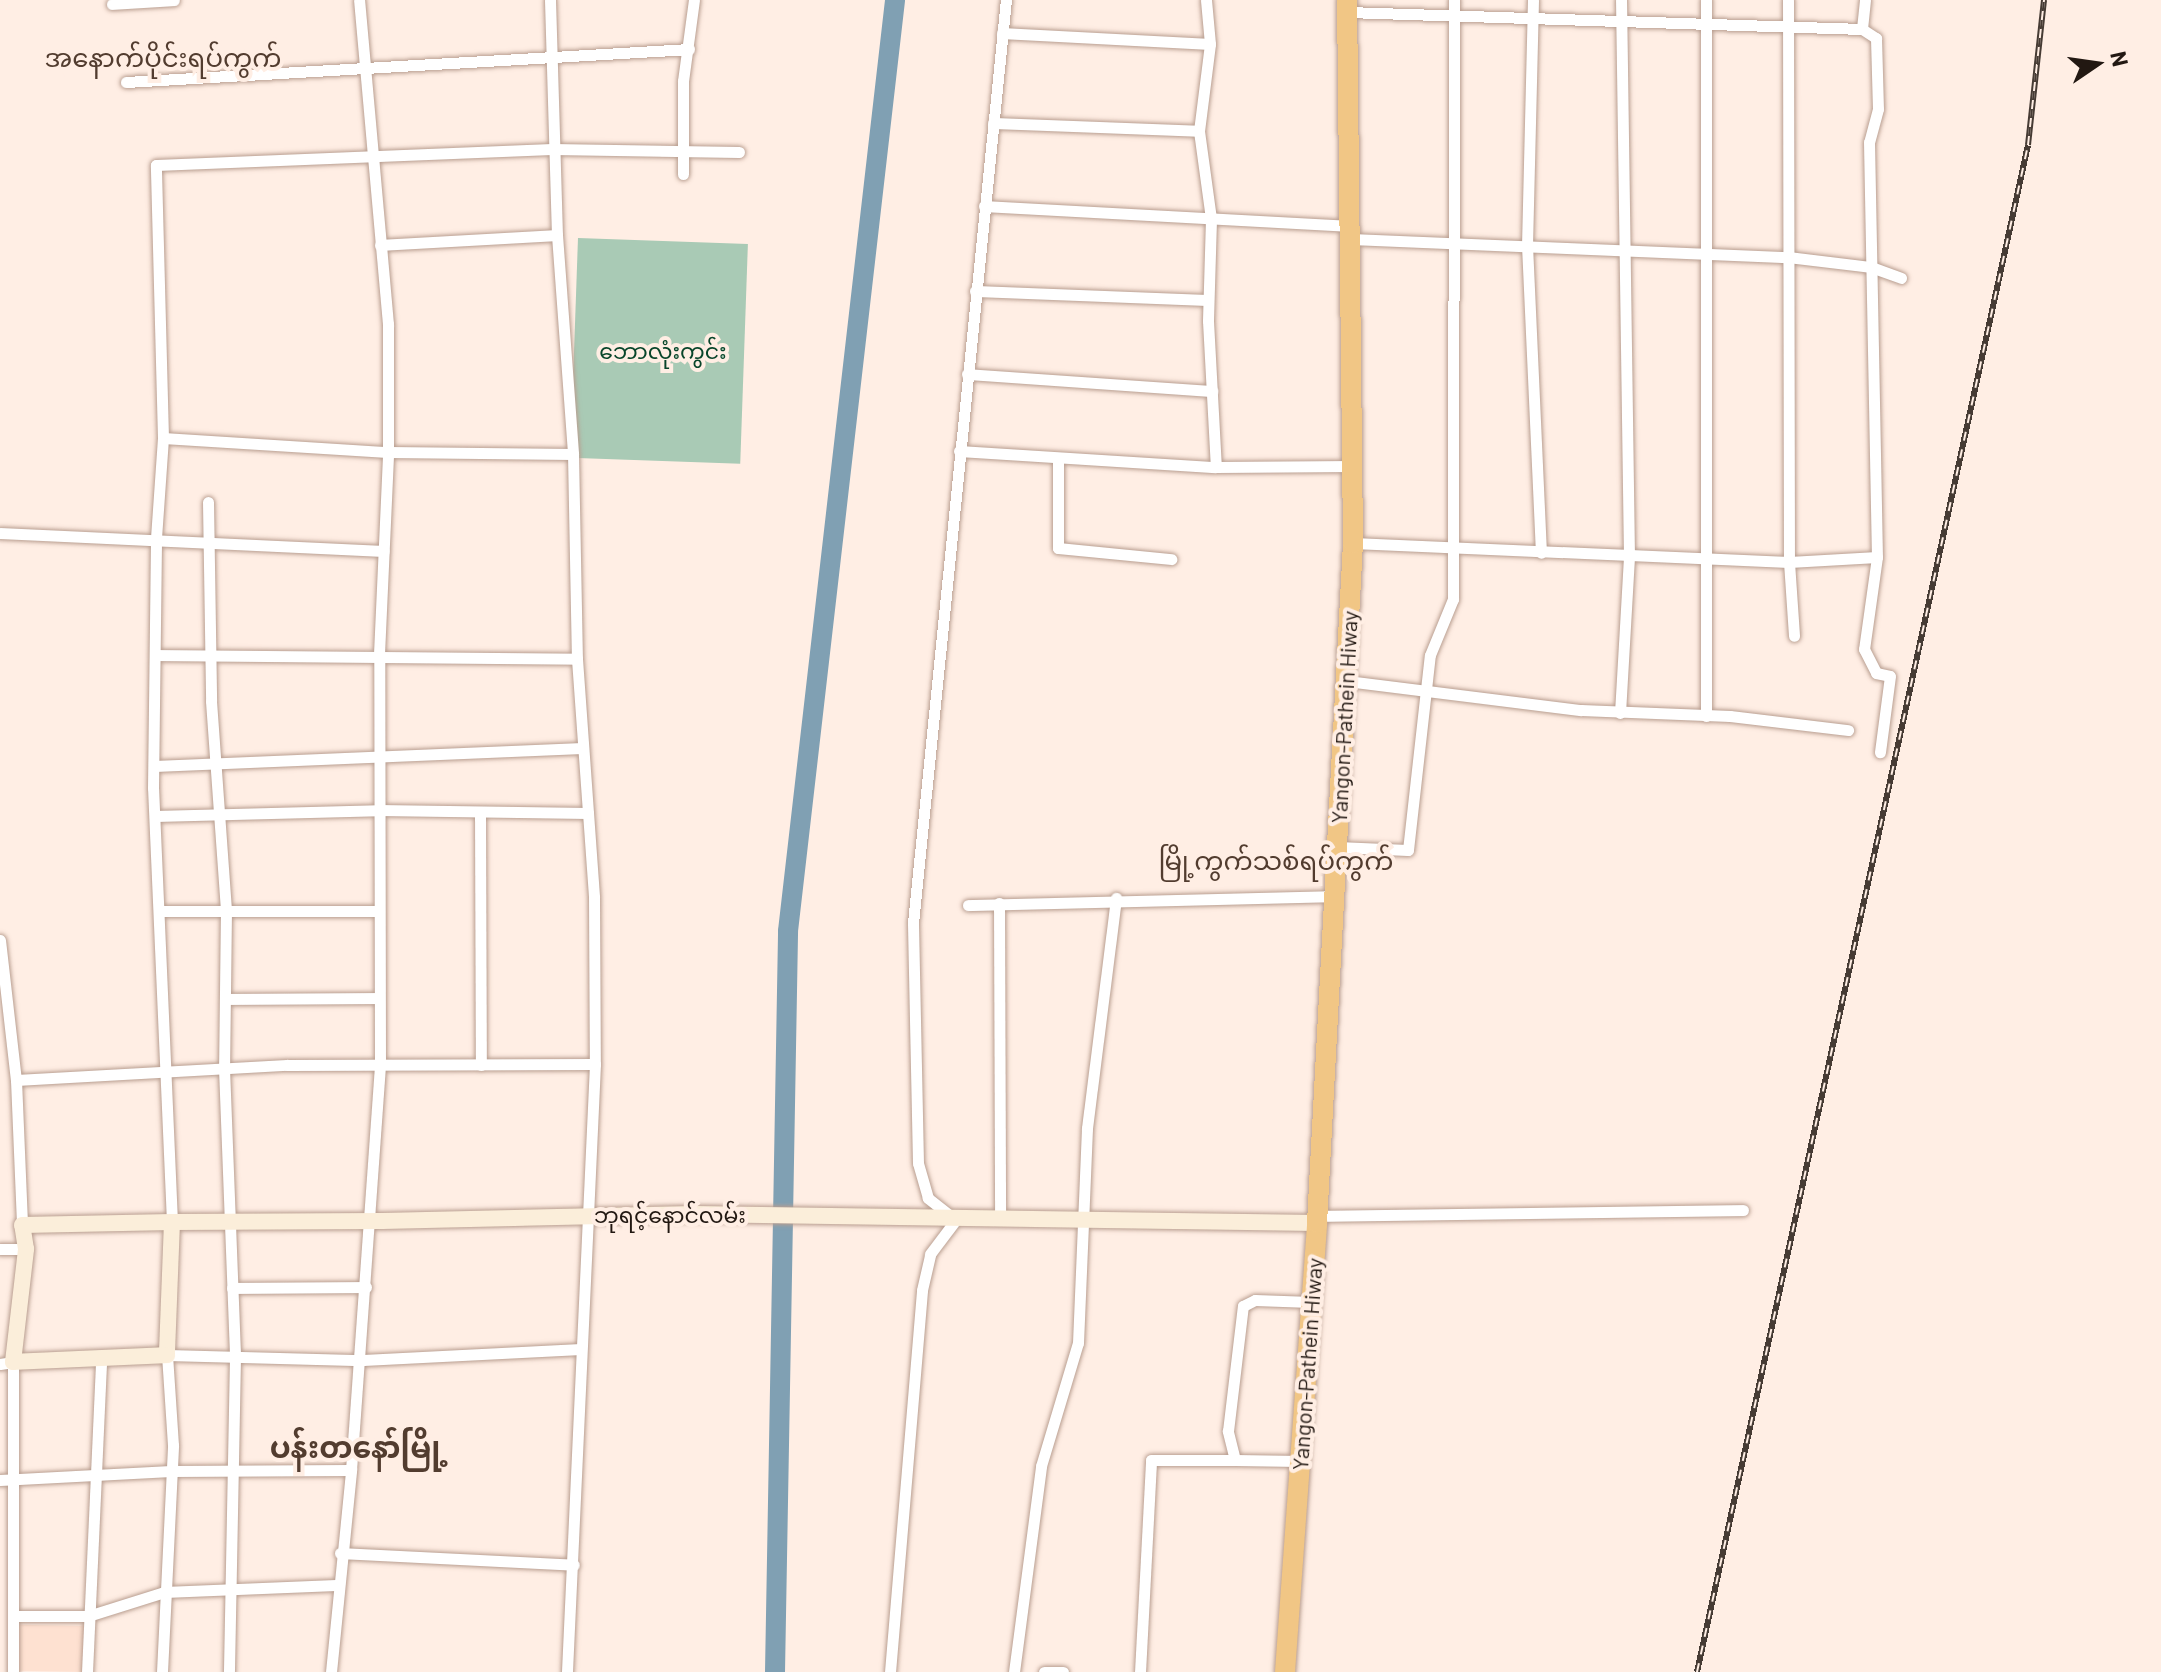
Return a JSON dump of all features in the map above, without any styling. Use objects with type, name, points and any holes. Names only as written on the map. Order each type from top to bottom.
[{"type":"highway","name":"Yangon-Pathein Hiway","points":[[1285,1672],[1317,1219],[1353,543],[1347,6]]},
{"type":"street","points":[[112,4],[174,0]]},
{"type":"street","points":[[331,1672],[336,1585],[363,1360],[380,1064],[377,756],[388,452],[388,324],[359,0]]},
{"type":"street","points":[[550,0],[552,149],[573,454],[577,659],[594,897],[595,1064],[567,1672]]},
{"type":"street","points":[[683,174],[694,0]]},
{"type":"street","points":[[890,1672],[922,1290],[930,1254],[953,1217],[928,1198],[918,1163],[913,923],[1006,0]]},
{"type":"street","points":[[1206,0],[1210,44],[1199,131],[1211,219],[1208,300],[1216,467]]},
{"type":"street","points":[[1337,847],[1408,850],[1430,655],[1453,599],[1450,245],[1454,0]]},
{"type":"street","points":[[1533,0],[1527,245],[1541,553]]},
{"type":"street","points":[[1620,713],[1629,557],[1622,247],[1621,0]]},
{"type":"street","points":[[1706,0],[1709,253],[1706,716]]},
{"type":"street","points":[[1788,0],[1789,562],[1794,636]]},
{"type":"street","points":[[1862,29],[1865,0]]},
{"type":"street","points":[[1347,6],[1453,16],[1708,21],[1862,29],[1876,38],[1878,109],[1869,142],[1877,557],[1864,649],[1876,673],[1890,676],[1880,752]]},
{"type":"street","points":[[1002,33],[1210,44]]},
{"type":"street","points":[[126,82],[550,54],[689,49]]},
{"type":"street","points":[[993,123],[1199,131]]},
{"type":"street","points":[[162,1672],[171,1471],[167,1355],[172,1222],[154,766],[156,538],[163,438],[156,165],[552,149],[683,147],[739,152]]},
{"type":"street","points":[[984,206],[1211,219],[1450,245],[1622,247],[1788,257],[1871,267],[1901,278]]},
{"type":"street","points":[[380,245],[557,235]]},
{"type":"street","points":[[975,291],[1208,300]]},
{"type":"street","points":[[967,374],[1212,391]]},
{"type":"street","points":[[163,438],[388,452],[573,454]]},
{"type":"street","points":[[959,451],[1216,467],[1354,466]]},
{"type":"street","points":[[1058,458],[1058,548],[1171,559]]},
{"type":"street","points":[[208,502],[205,546],[215,763],[226,910],[224,1068],[235,1357],[229,1672]]},
{"type":"street","points":[[0,533],[156,538],[205,546],[384,551]]},
{"type":"street","points":[[1353,543],[1452,545],[1541,553],[1708,560],[1789,562],[1877,557]]},
{"type":"street","points":[[156,655],[379,654],[577,659]]},
{"type":"street","points":[[1347,681],[1620,713],[1706,716],[1848,730]]},
{"type":"street","points":[[154,766],[583,748]]},
{"type":"street","points":[[155,816],[378,810],[588,813]]},
{"type":"street","points":[[480,812],[481,1065]]},
{"type":"street","points":[[968,905],[1116,898],[1334,896]]},
{"type":"street","points":[[1014,1672],[1041,1466],[1078,1343],[1087,1128],[1116,898]]},
{"type":"street","points":[[999,903],[1000,1219]]},
{"type":"street","points":[[160,911],[379,911]]},
{"type":"street","points":[[0,940],[16,1080],[22,1225],[26,1249],[7,1363],[6,1480],[13,1672]]},
{"type":"street","points":[[225,999],[379,998]]},
{"type":"street","points":[[16,1080],[224,1068],[595,1064]]},
{"type":"street","points":[[1317,1219],[1743,1210]]},
{"type":"street","name":"ဘုရင့်နောင်လမ်း","points":[[22,1225],[694,1214],[1084,1220],[1317,1219]]},
{"type":"street","points":[[0,1249],[26,1249]]},
{"type":"street","points":[[232,1288],[366,1287]]},
{"type":"street","points":[[1235,1460],[1228,1431],[1243,1306],[1255,1300],[1311,1302]]},
{"type":"street","points":[[7,1363],[167,1355],[363,1360],[581,1349]]},
{"type":"street","points":[[87,1672],[101,1358]]},
{"type":"street","points":[[1140,1672],[1151,1460],[1300,1461]]},
{"type":"street","points":[[6,1480],[171,1471],[351,1470]]},
{"type":"street","points":[[340,1553],[574,1565]]},
{"type":"street","points":[[13,1616],[88,1616],[164,1592],[336,1585]]},
{"type":"street","points":[[1044,1672],[1063,1672]]},
{"type":"shaded area","points":[[19,1625],[85,1626],[84,1672],[18,1671]]},
{"type":"green space","name":"ဘောလုံးကွင်း","points":[[578,238],[748,244],[740,464],[570,458]]},
{"type":"waterway","points":[[775,1672],[788,931],[895,0]]},
{"type":"railway","points":[[1697,1672],[2028,145],[2044,0]]},
{"type":"district","name":"အနောက်ပိုင်းရပ်ကွက်","points":[[163,57]]},
{"type":"district","name":"မြို့ကွက်သစ်ရပ်ကွက်","points":[[1276,860]]},
{"type":"district","name":"ပန်းတနော်မြို့","points":[[359,1446]]}]
